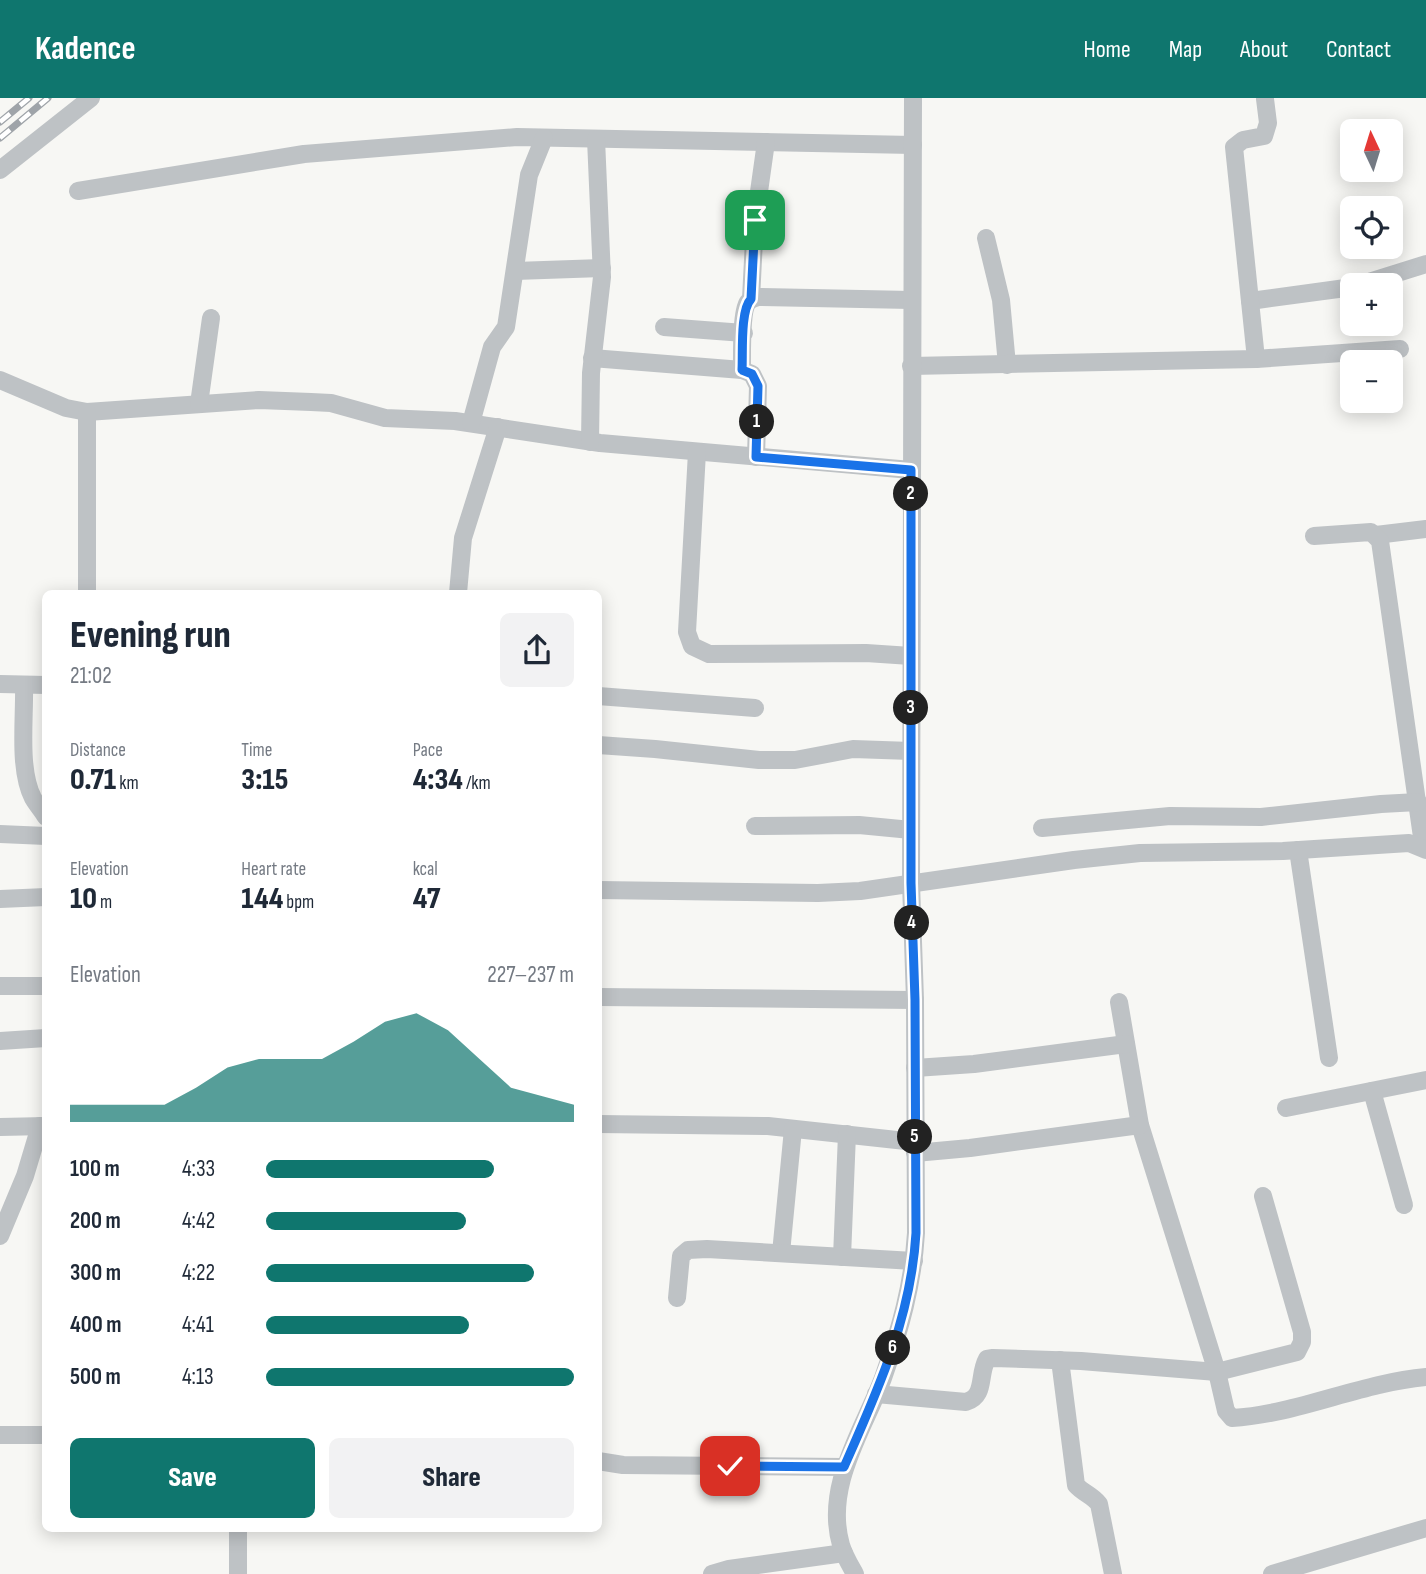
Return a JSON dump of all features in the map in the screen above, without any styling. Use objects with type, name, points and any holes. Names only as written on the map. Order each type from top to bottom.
[{"type":"street","points":[[0,170],[91,98]]},
{"type":"street","points":[[855,1574],[844,1553],[836,1525],[844,1467],[897,1338],[908,1298],[914,1261],[915,1000],[911,883],[913,98]]},
{"type":"street","points":[[1256,359],[1234,147],[1243,140],[1264,136],[1268,123],[1265,99]]},
{"type":"street","points":[[471,423],[492,347],[506,327],[529,174],[544,138]]},
{"type":"street","points":[[78,191],[304,154],[490,139],[912,145]]},
{"type":"street","points":[[590,442],[592,358],[602,268],[596,139]]},
{"type":"street","points":[[751,299],[755,220],[766,142]]},
{"type":"street","points":[[986,238],[1001,300],[1007,365]]},
{"type":"street","points":[[1397,273],[1426,264]]},
{"type":"street","points":[[515,271],[602,268]]},
{"type":"street","points":[[1250,301],[1340,289]]},
{"type":"street","points":[[742,370],[746,304],[751,299],[911,300]]},
{"type":"street","points":[[199,404],[211,318]]},
{"type":"street","points":[[664,327],[744,333]]},
{"type":"street","points":[[911,366],[1256,359],[1399,349]]},
{"type":"street","points":[[592,358],[742,370],[752,374],[758,386],[756,457]]},
{"type":"street","points":[[0,380],[66,408],[87,412],[259,400],[331,403],[385,418],[471,423],[590,442],[911,470]]},
{"type":"street","points":[[87,412],[87,590]]},
{"type":"street","points":[[458,590],[463,538],[498,427]]},
{"type":"street","points":[[697,452],[687,632],[692,646],[709,654],[866,653],[911,656]]},
{"type":"street","points":[[1376,535],[1426,529]]},
{"type":"street","points":[[602,890],[818,893],[860,891],[1140,853],[1297,850],[1421,841],[1418,802],[1380,541],[1371,532],[1314,536]]},
{"type":"street","points":[[0,684],[42,685]]},
{"type":"street","points":[[24,685],[25,764],[28,784],[42,811]]},
{"type":"street","points":[[602,696],[755,708]]},
{"type":"street","points":[[602,746],[655,748],[759,760],[795,760],[853,749],[911,751]]},
{"type":"street","points":[[1042,828],[1170,816],[1282,816],[1418,802]]},
{"type":"street","points":[[755,826],[859,825],[911,830]]},
{"type":"street","points":[[0,834],[42,836]]},
{"type":"street","points":[[1297,850],[1329,1058]]},
{"type":"street","points":[[0,899],[42,897]]},
{"type":"street","points":[[0,986],[42,986]]},
{"type":"street","points":[[602,997],[915,1000]]},
{"type":"street","points":[[1119,1002],[1140,1125],[1217,1372],[1226,1411],[1232,1418],[1272,1413],[1400,1379],[1426,1377]]},
{"type":"street","points":[[0,1041],[42,1038]]},
{"type":"street","points":[[915,1068],[974,1064],[1126,1044]]},
{"type":"street","points":[[1286,1108],[1426,1080]]},
{"type":"street","points":[[1371,1091],[1404,1205]]},
{"type":"street","points":[[602,1124],[737,1125],[847,1135],[915,1147],[970,1149],[1140,1125]]},
{"type":"street","points":[[0,1127],[42,1126]]},
{"type":"street","points":[[0,1236],[42,1129]]},
{"type":"street","points":[[781,1253],[793,1129]]},
{"type":"street","points":[[842,1257],[847,1135]]},
{"type":"street","points":[[876,1394],[966,1402],[980,1395],[982,1368],[987,1359],[993,1358],[1060,1360],[1217,1372],[1297,1352],[1302,1342],[1302,1332],[1263,1196]]},
{"type":"street","points":[[677,1298],[681,1256],[688,1250],[914,1261]]},
{"type":"street","points":[[1060,1360],[1076,1485],[1094,1497],[1099,1504],[1113,1574]]},
{"type":"street","points":[[0,1435],[42,1435]]},
{"type":"street","points":[[602,1462],[623,1465],[844,1467]]},
{"type":"street","points":[[1272,1574],[1426,1528]]},
{"type":"street","points":[[238,1532],[238,1574]]},
{"type":"street","points":[[712,1574],[729,1569],[844,1553]]},
{"type":"railway","points":[[0,122],[29,98]]},
{"type":"railway","points":[[0,138],[48,98]]},
{"type":"route","points":[[730,1466],[844,1467],[882,1381],[897,1338],[914,1265],[916,1233],[915,1000],[911,883],[911,470],[756,457],[758,386],[752,374],[742,370],[746,304],[751,299],[755,220]]}]
